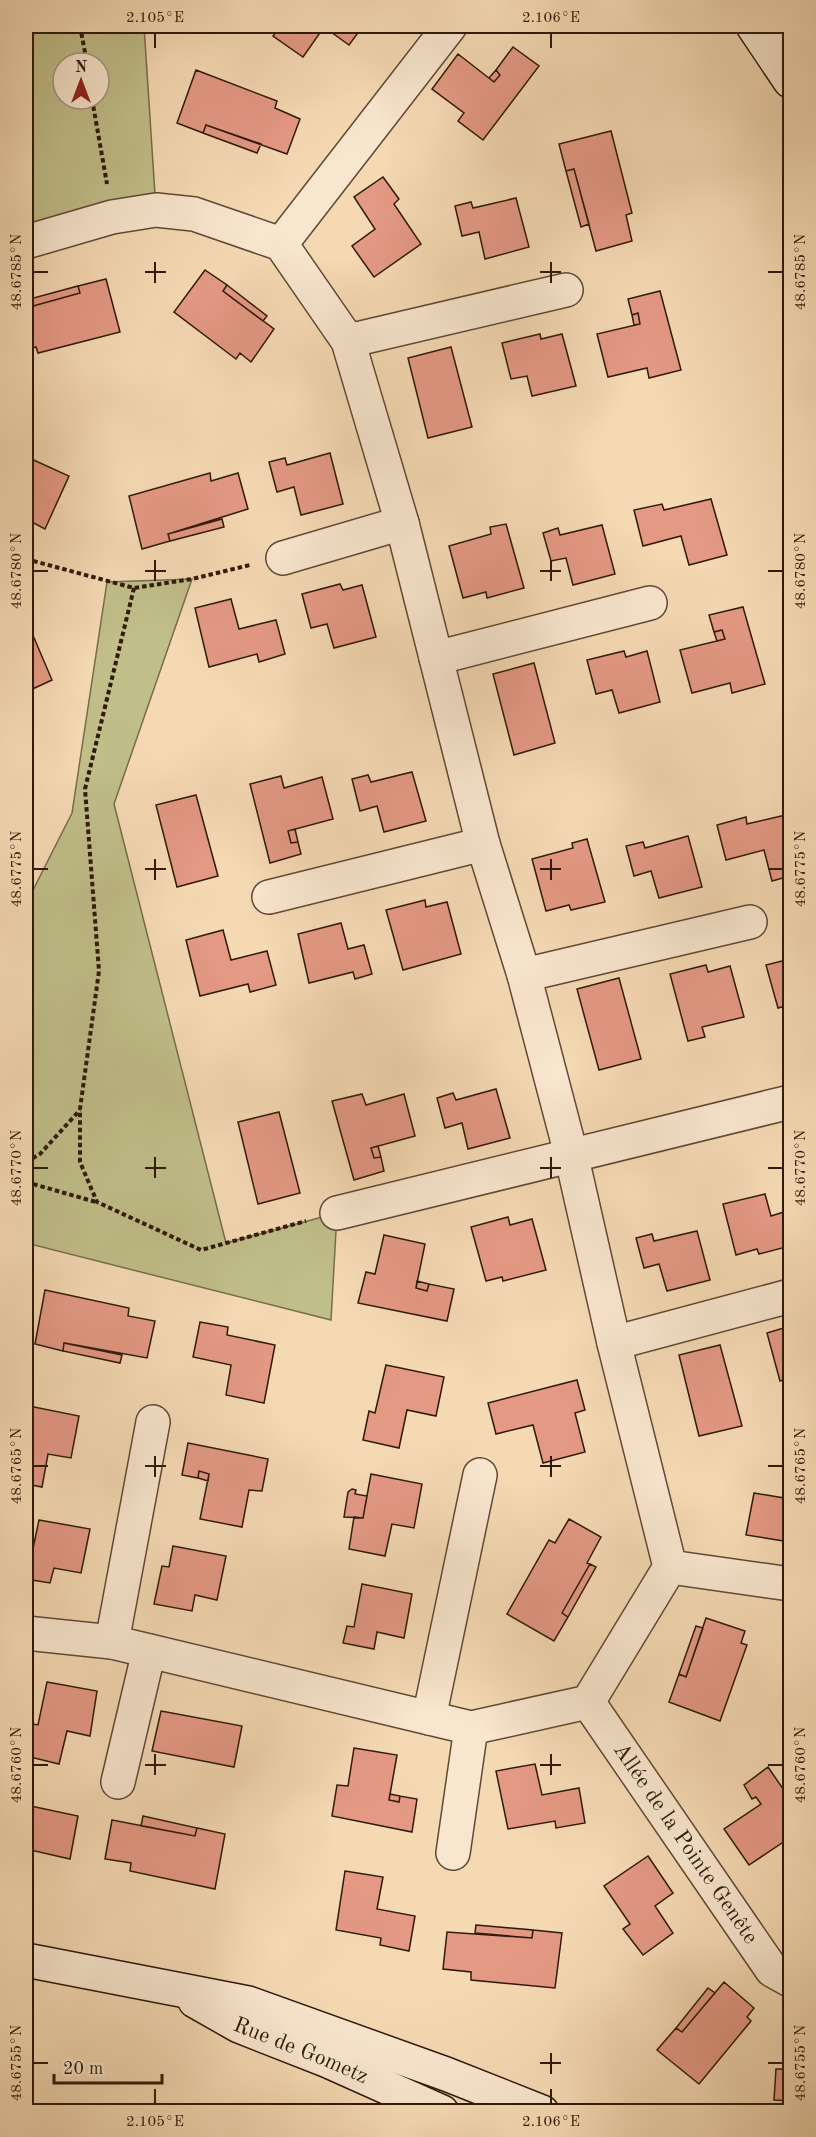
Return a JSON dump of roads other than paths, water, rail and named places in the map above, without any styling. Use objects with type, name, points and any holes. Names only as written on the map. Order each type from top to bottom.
[{"type":"street","points":[[281,244],[450,26]]},
{"type":"street","points":[[753,26],[790,81]]},
{"type":"street","points":[[786,26],[790,29]]},
{"type":"street","points":[[26,242],[112,217],[156,210],[194,214],[281,244],[348,341],[402,523],[483,844],[524,975],[571,1154],[614,1343],[670,1567],[588,1702],[471,1728],[112,1642],[26,1633]]},
{"type":"street","points":[[348,341],[566,290]]},
{"type":"street","points":[[283,558],[402,523]]},
{"type":"street","points":[[436,658],[650,603]]},
{"type":"street","points":[[269,897],[483,844]]},
{"type":"street","points":[[524,975],[750,922]]},
{"type":"street","points":[[337,1213],[790,1102]]},
{"type":"street","points":[[614,1343],[790,1296]]},
{"type":"street","points":[[112,1642],[153,1422]]},
{"type":"street","points":[[429,1718],[480,1475]]},
{"type":"street","points":[[670,1567],[790,1584]]},
{"type":"street","points":[[118,1782],[149,1652]]},
{"type":"street","name":"Allée de la Pointe Genête","points":[[588,1702],[772,1970],[790,1980]]},
{"type":"street","points":[[453,1853],[471,1728]]},
{"type":"street","name":"Rue de Gometz","points":[[26,1960],[248,2002],[446,2074],[542,2112]]},
{"type":"street","name":"Rue de Gometz","points":[[170,1987],[239,2026],[438,2110],[446,2074]]}]
